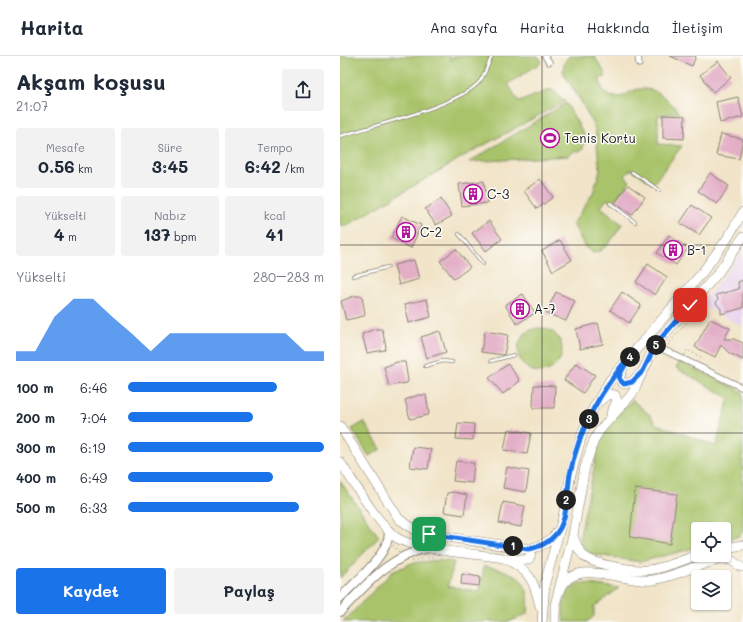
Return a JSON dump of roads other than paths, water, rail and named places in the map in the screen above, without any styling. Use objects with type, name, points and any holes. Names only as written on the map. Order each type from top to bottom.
[{"type":"main road","points":[[542,622],[547,571],[561,527],[576,453],[593,409],[610,380],[701,274],[727,239],[743,212]]},
{"type":"main road","points":[[600,430],[632,394],[656,344],[718,273],[743,238]]},
{"type":"main road","points":[[632,353],[620,374],[619,379],[624,384],[628,384],[643,371]]},
{"type":"main road","points":[[555,622],[555,605],[573,534],[585,466],[590,448],[617,404],[616,398],[612,394],[608,394],[593,409]]},
{"type":"main road","points":[[340,426],[399,519],[420,533],[528,549],[537,548],[548,542],[561,527]]},
{"type":"main road","points":[[340,462],[389,531],[408,543],[430,548],[527,560],[532,554],[528,549]]},
{"type":"main road","points":[[573,534],[579,550],[585,557],[598,562],[624,568],[639,570],[656,569],[691,557]]},
{"type":"main road","points":[[731,547],[743,545]]},
{"type":"main road","points":[[742,570],[743,556]]},
{"type":"main road","points":[[503,558],[520,567],[531,578],[542,612]]},
{"type":"main road","points":[[555,605],[561,587],[571,577],[582,572],[643,581],[658,579],[724,559],[732,560],[742,570]]},
{"type":"street","points":[[545,56],[549,62]]},
{"type":"street","points":[[638,56],[639,64]]},
{"type":"street","points":[[656,344],[683,359],[743,388]]},
{"type":"street","points":[[340,598],[381,554],[388,539],[389,531]]},
{"type":"street","points":[[340,612],[381,570],[392,562],[410,553],[430,548]]},
{"type":"lane","points":[[340,136],[440,105],[461,96],[479,81],[492,56]]},
{"type":"lane","points":[[632,172],[659,190]]},
{"type":"lane","points":[[610,203],[635,222]]},
{"type":"lane","points":[[459,234],[483,264]]},
{"type":"lane","points":[[353,276],[388,267]]},
{"type":"lane","points":[[491,361],[514,355]]},
{"type":"lane","points":[[425,366],[443,361],[452,362]]},
{"type":"place","name":"Tenis Kortu","points":[[550,138]]},
{"type":"place","name":"C-3","points":[[473,194]]},
{"type":"place","name":"C-2","points":[[406,232]]},
{"type":"place","name":"B-1","points":[[673,250]]},
{"type":"place","name":"A-7","points":[[520,309]]}]
